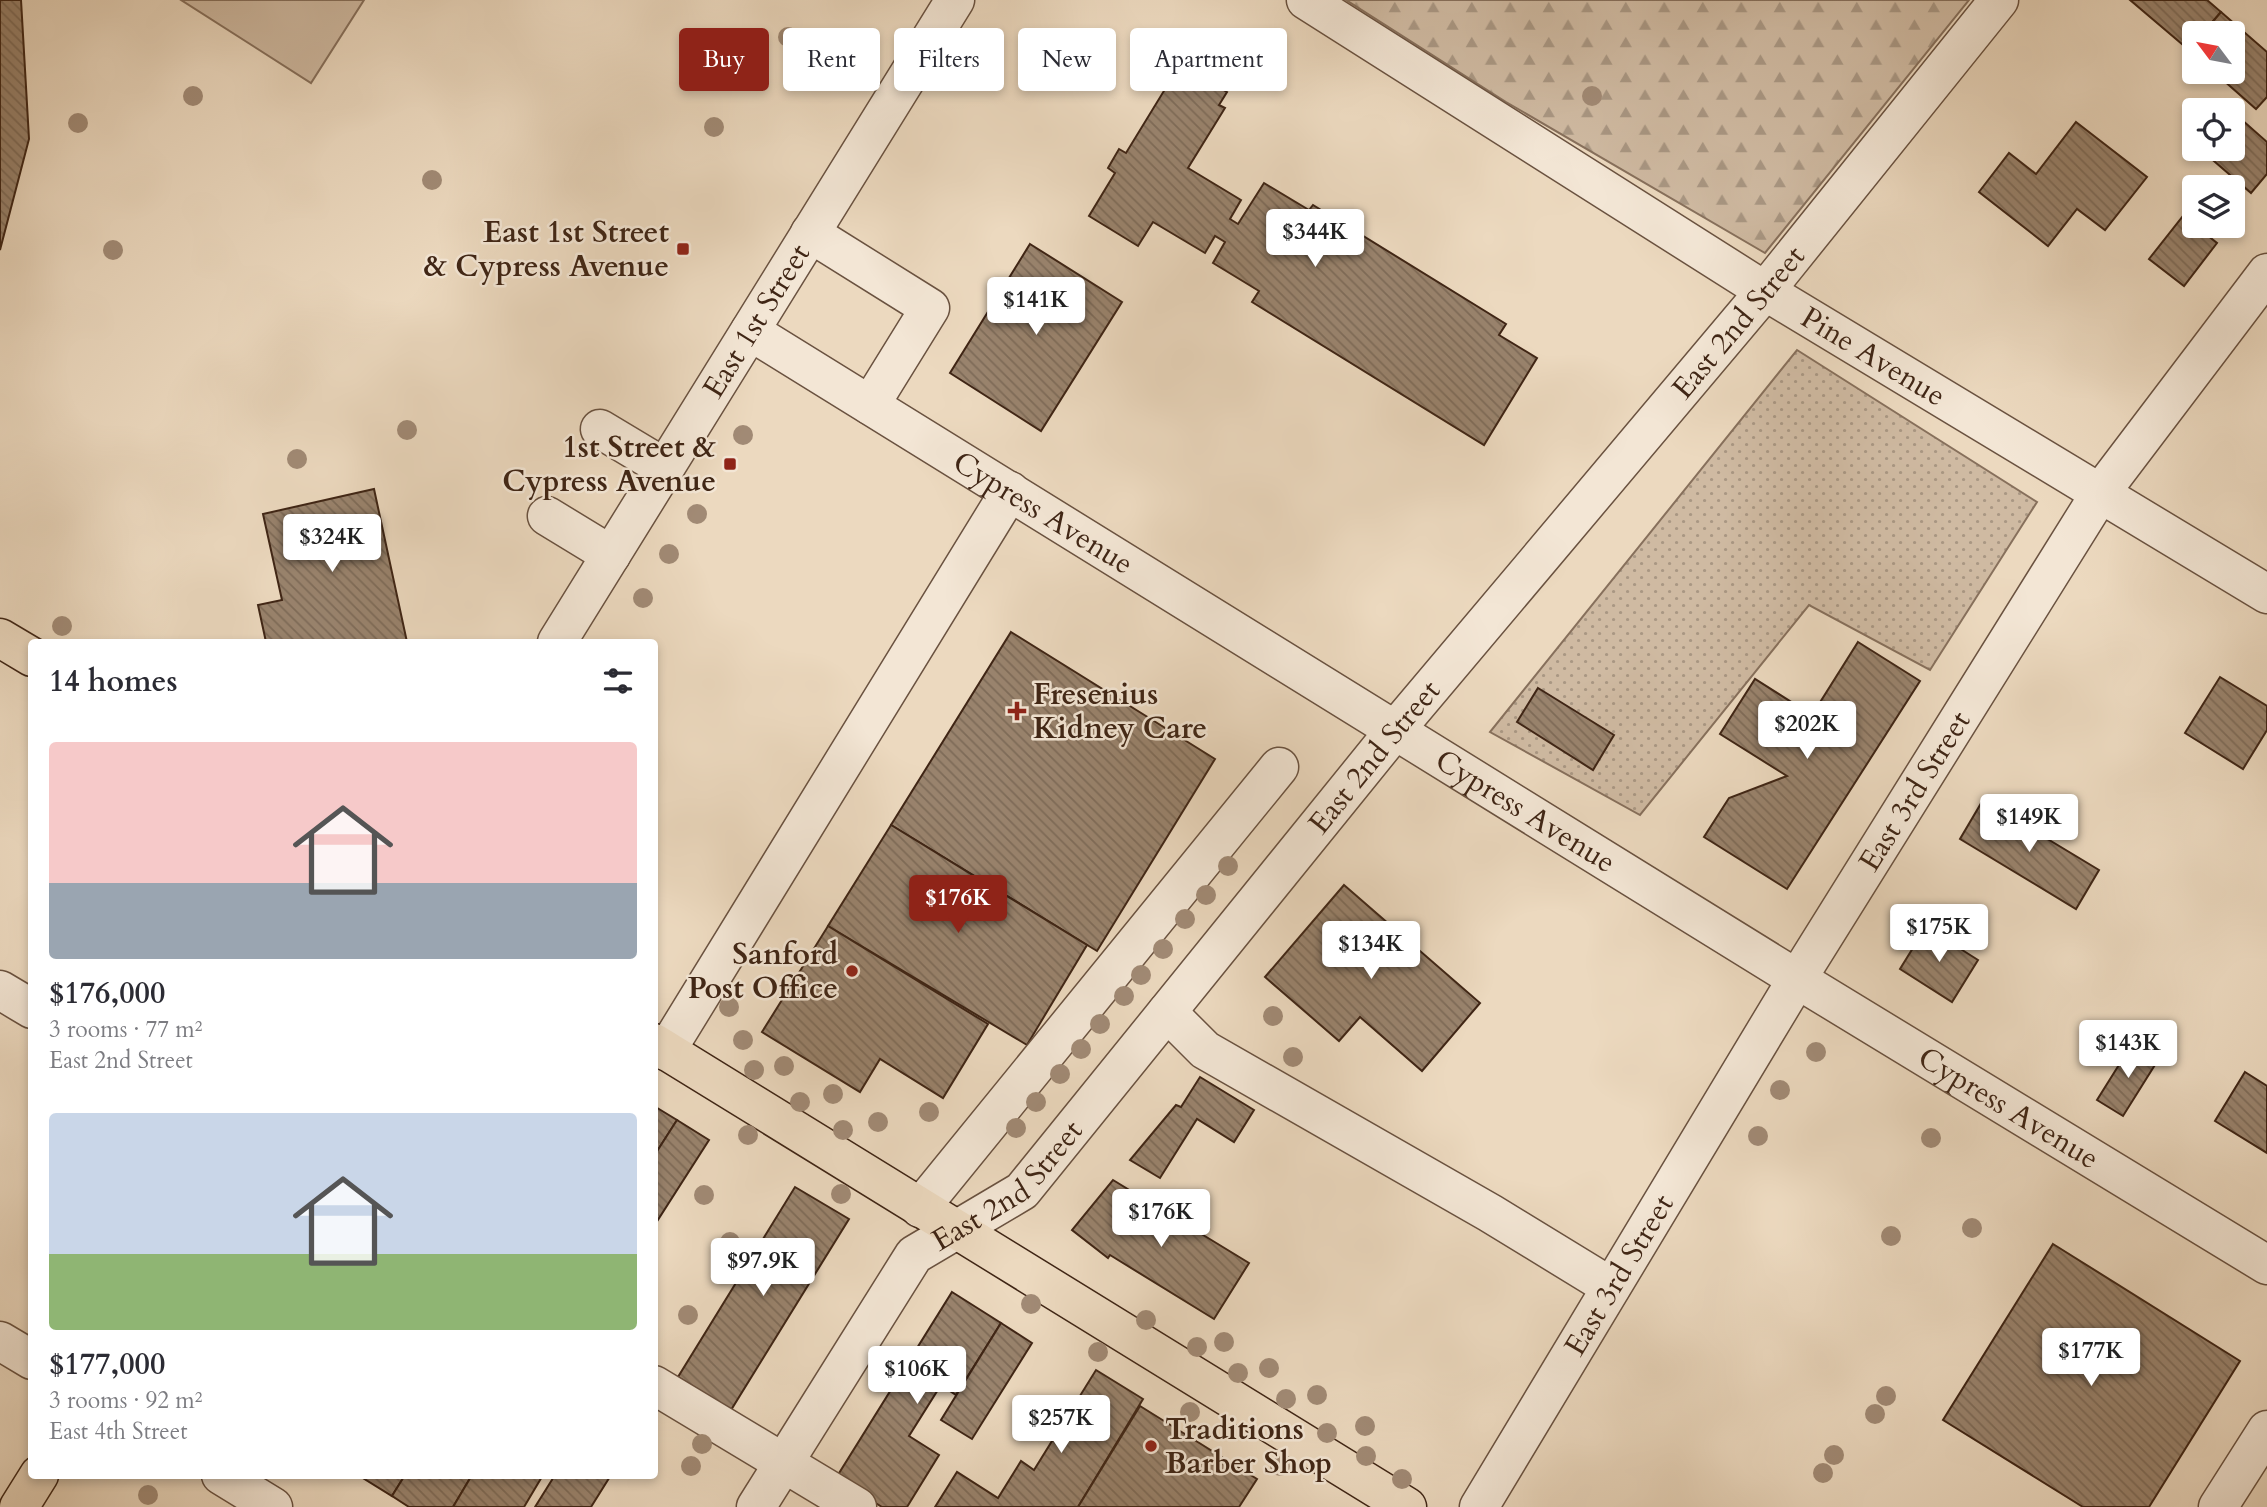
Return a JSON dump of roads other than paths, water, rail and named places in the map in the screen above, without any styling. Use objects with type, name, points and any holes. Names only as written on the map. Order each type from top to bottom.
[{"type":"main road","points":[[0,638],[28,655]]},
{"type":"main road","points":[[660,1047],[1407,1507]]},
{"type":"main road","points":[[19,1507],[36,1479]]},
{"type":"street","name":"East 1st Street","points":[[559,639],[955,0]]},
{"type":"street","name":"Pine Avenue","points":[[1306,0],[1765,291],[2267,594]]},
{"type":"street","name":"East 2nd Street","points":[[756,1507],[914,1255],[1022,1191],[1396,729],[1765,291],[1999,0]]},
{"type":"street","points":[[810,233],[930,308],[870,405]]},
{"type":"street","name":"East 3rd Street","points":[[1479,1507],[1797,979],[2101,492],[2267,273]]},
{"type":"street","name":"Cypress Avenue","points":[[750,331],[1797,979],[2267,1265]]},
{"type":"street","points":[[600,429],[665,468]]},
{"type":"street","points":[[660,1047],[1010,491]]},
{"type":"street","points":[[547,516],[611,555]]},
{"type":"street","points":[[920,1208],[1279,767]]},
{"type":"street","points":[[0,990],[28,1007]]},
{"type":"street","points":[[1167,1012],[1205,1050],[1490,1213],[1611,1287]]},
{"type":"street","points":[[0,1341],[28,1358]]},
{"type":"street","points":[[658,1386],[857,1507]]},
{"type":"street","points":[[2218,1507],[2267,1430]]},
{"type":"street","points":[[228,1479],[273,1507]]},
{"type":"place","name":"East 1st Street & Cypress Avenue","points":[[683,249]]},
{"type":"place","name":"1st Street & Cypress Avenue","points":[[730,464]]},
{"type":"place","name":"Fresenius Kidney Care","points":[[1017,711]]},
{"type":"place","name":"Sanford Post Office","points":[[852,971]]},
{"type":"place","name":"Traditions Barber Shop","points":[[1151,1446]]}]
